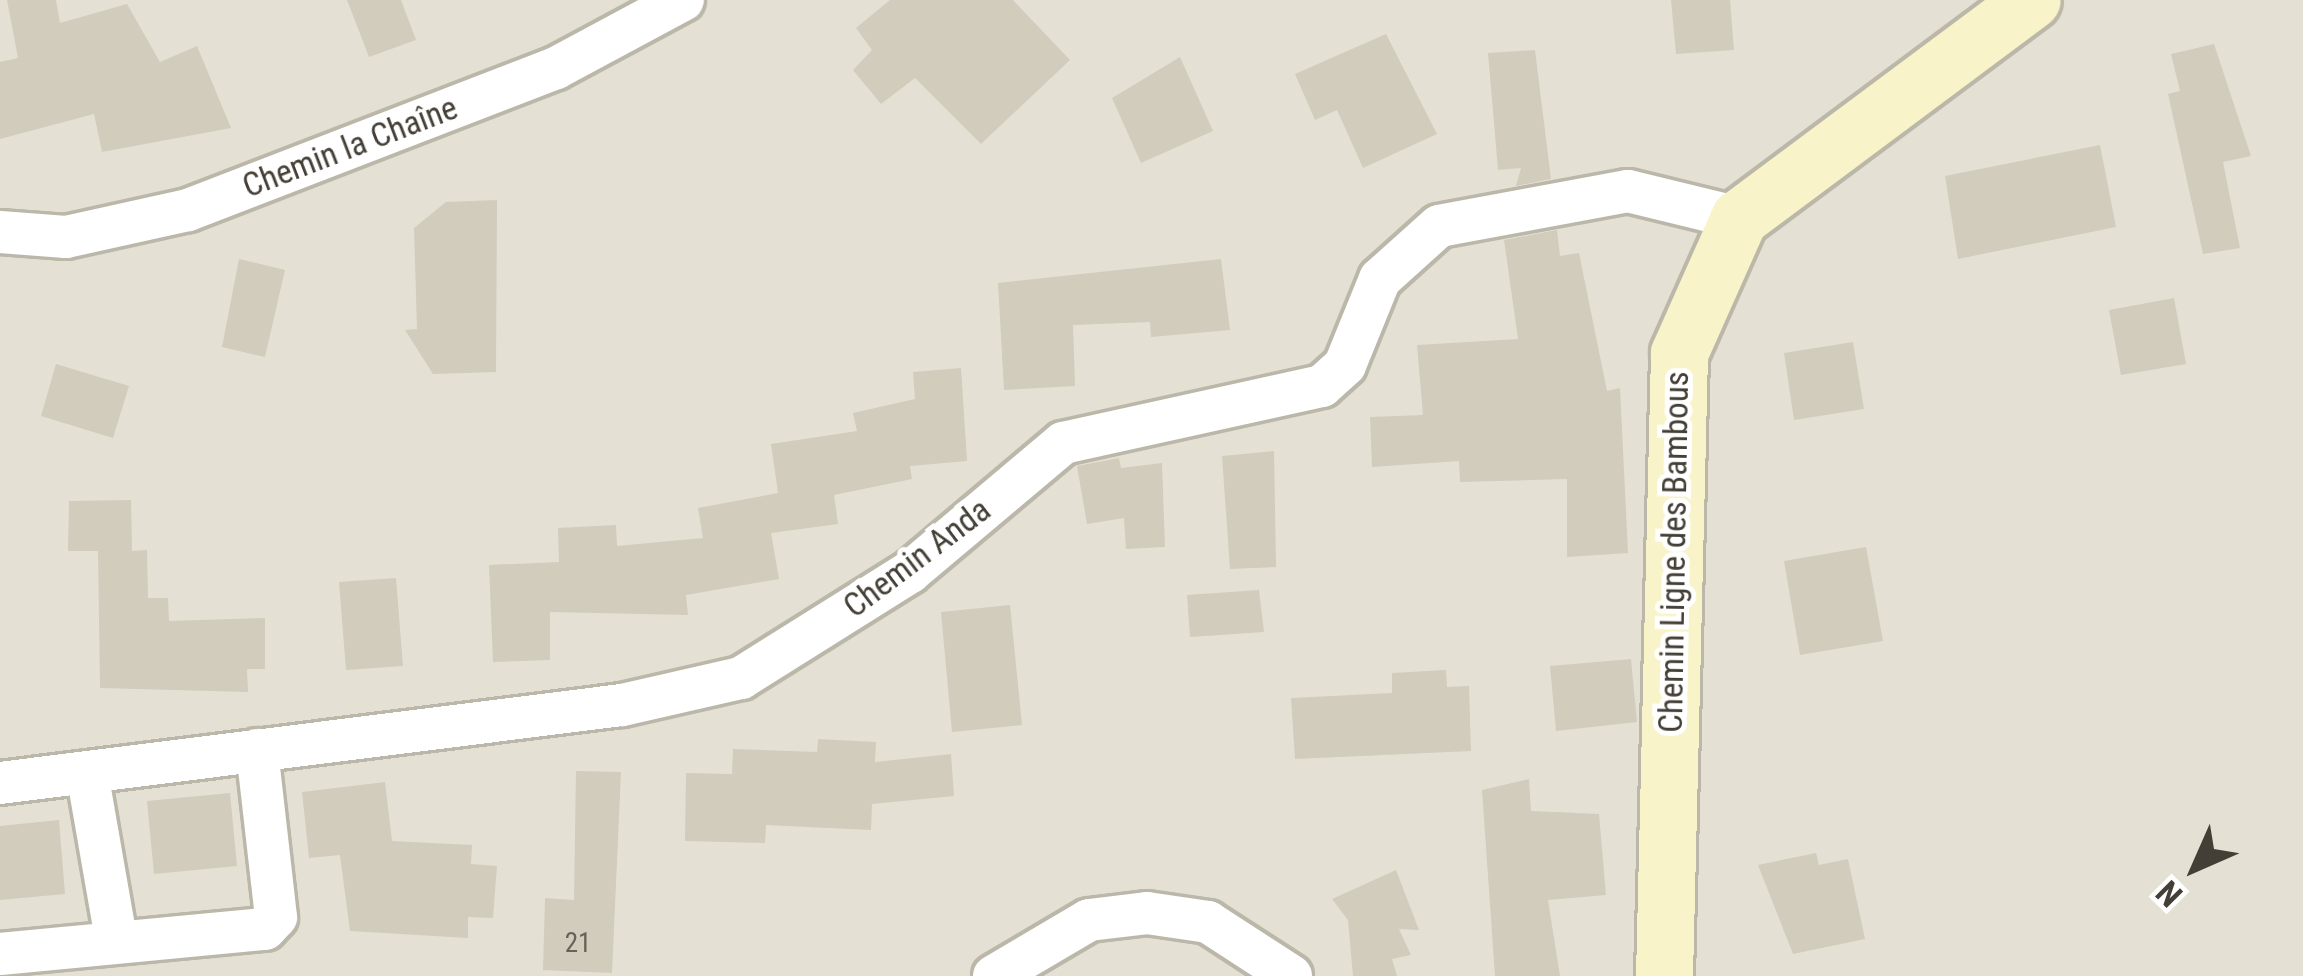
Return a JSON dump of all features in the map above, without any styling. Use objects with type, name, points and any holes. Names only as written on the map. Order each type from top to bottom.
[{"type":"main road","name":"Chemin Ligne des Bambous","points":[[1664,976],[1679,353],[1739,218],[2032,0]]},
{"type":"street","name":"Chemin la Chaîne","points":[[0,232],[66,236],[188,209],[556,68],[683,0]]},
{"type":"street","name":"Chemin Anda","points":[[0,783],[88,778],[256,750],[622,705],[741,678],[910,572],[1064,443],[1322,386],[1345,365],[1380,279],[1439,226],[1628,190],[1739,218]]},
{"type":"street","points":[[0,954],[116,939],[253,932],[276,917],[256,750]]},
{"type":"street","points":[[88,778],[116,939]]},
{"type":"street","points":[[994,976],[1089,920],[1148,914],[1208,922],[1291,976]]},
{"type":"shaded area","points":[[0,0],[2303,0],[2303,976],[0,976]]},
{"type":"building","points":[[7,0],[56,0],[60,23],[127,4],[160,62],[197,46],[231,128],[102,152],[94,114],[0,139],[0,62],[18,58]]},
{"type":"building","points":[[347,0],[401,0],[416,40],[369,57]]},
{"type":"building","points":[[890,0],[1013,0],[1070,60],[981,144],[915,78],[881,104],[853,70],[872,50],[856,28]]},
{"type":"building","points":[[1671,0],[1730,0],[1734,50],[1676,54]]},
{"type":"building","points":[[1386,34],[1437,134],[1363,168],[1337,110],[1315,120],[1295,74]]},
{"type":"building","points":[[2214,44],[2251,156],[2223,162],[2240,248],[2203,254],[2168,94],[2180,91],[2171,54]]},
{"type":"building","points":[[1535,50],[1551,179],[1516,186],[1521,168],[1498,170],[1488,53]]},
{"type":"building","points":[[1180,57],[1213,131],[1141,163],[1112,98]]},
{"type":"building","points":[[2100,145],[2116,227],[1958,259],[1945,176]]},
{"type":"building","points":[[497,200],[496,372],[433,374],[405,330],[417,329],[414,228],[446,202]]},
{"type":"building","points":[[1557,230],[1560,256],[1579,253],[1607,391],[1620,388],[1628,553],[1567,557],[1567,479],[1460,482],[1459,461],[1372,467],[1370,417],[1423,415],[1417,345],[1518,339],[1504,240]]},
{"type":"building","points":[[239,259],[285,270],[265,357],[222,347]]},
{"type":"building","points":[[1221,259],[1230,330],[1151,337],[1150,322],[1073,325],[1075,386],[1004,390],[998,283]]},
{"type":"building","points":[[2174,298],[2186,364],[2121,375],[2109,310]]},
{"type":"building","points":[[1853,342],[1864,409],[1794,420],[1784,353]]},
{"type":"building","points":[[56,364],[129,386],[113,438],[41,416]]},
{"type":"building","points":[[961,368],[967,461],[910,466],[912,479],[834,495],[838,524],[771,533],[779,579],[686,595],[688,615],[550,612],[550,660],[493,662],[489,565],[559,562],[558,528],[616,525],[617,546],[703,538],[698,508],[778,493],[771,444],[857,431],[853,413],[915,399],[913,372]]},
{"type":"building","points":[[1274,451],[1276,567],[1230,569],[1222,456]]},
{"type":"building","points":[[1119,458],[1121,468],[1162,463],[1165,547],[1126,549],[1124,518],[1087,524],[1077,466]]},
{"type":"building","points":[[131,500],[132,551],[147,550],[148,598],[168,598],[169,621],[265,618],[265,669],[247,669],[248,692],[100,688],[98,551],[68,551],[69,501]]},
{"type":"building","points":[[1866,547],[1883,641],[1800,655],[1784,561]]},
{"type":"building","points":[[396,578],[403,666],[346,670],[339,582]]},
{"type":"building","points":[[1259,590],[1264,632],[1190,637],[1187,595]]},
{"type":"building","points":[[1010,605],[1022,725],[952,732],[941,612]]},
{"type":"building","points":[[1631,659],[1637,722],[1556,731],[1550,666]]},
{"type":"building","points":[[1446,670],[1447,687],[1469,686],[1471,751],[1295,759],[1291,698],[1392,693],[1392,673]]},
{"type":"building","points":[[818,739],[876,742],[875,762],[951,754],[954,796],[872,804],[871,830],[766,825],[765,843],[685,841],[686,773],[732,774],[733,749],[817,752]]},
{"type":"building","points":[[576,771],[621,772],[612,973],[543,970],[545,898],[574,900]]},
{"type":"building","points":[[1529,779],[1531,811],[1599,814],[1606,895],[1548,900],[1560,976],[1495,976],[1482,790]]},
{"type":"building","points":[[385,782],[392,841],[472,845],[471,864],[497,866],[493,918],[468,917],[468,938],[350,931],[340,855],[309,858],[302,792]]},
{"type":"building","points":[[230,793],[237,866],[154,874],[147,801]]},
{"type":"building","points":[[59,820],[65,894],[0,900],[0,826]]},
{"type":"building","points":[[1816,853],[1819,865],[1848,859],[1865,939],[1793,954],[1758,865]]},
{"type":"building","points":[[1396,870],[1419,930],[1399,929],[1411,955],[1392,959],[1397,976],[1353,976],[1348,920],[1332,899]]}]
